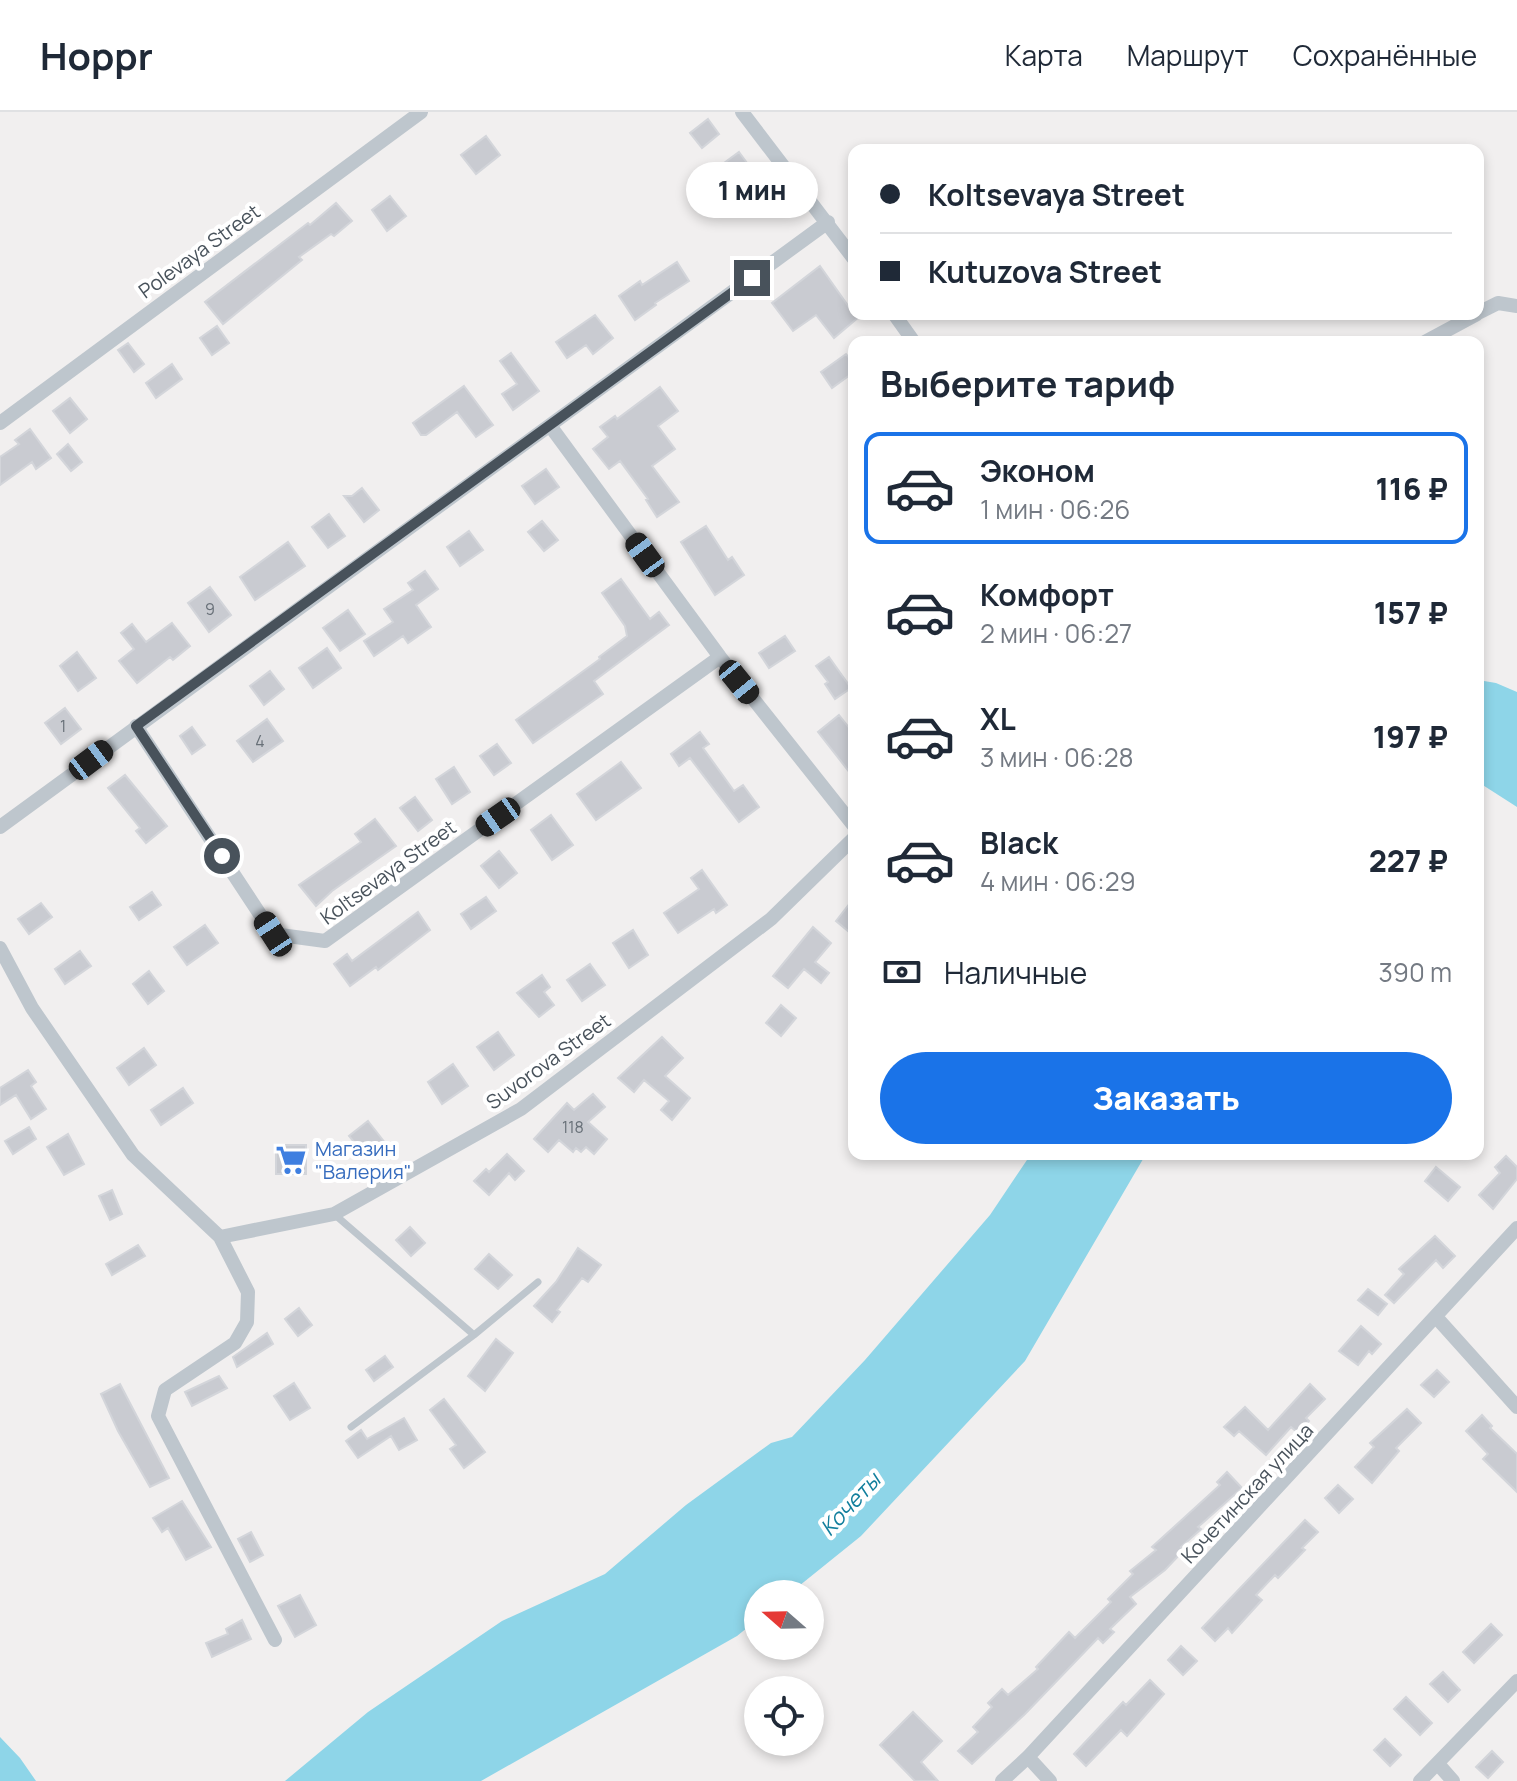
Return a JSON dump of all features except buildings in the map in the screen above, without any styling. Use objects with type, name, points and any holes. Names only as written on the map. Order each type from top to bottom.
[{"type":"street","name":"Polevaya Street","points":[[0,423],[421,112]]},
{"type":"street","points":[[742,112],[848,250]]},
{"type":"street","points":[[0,827],[828,222]]},
{"type":"street","points":[[1484,310],[1498,303],[1517,306]]},
{"type":"street","points":[[1436,336],[1466,320]]},
{"type":"street","points":[[551,427],[720,657],[848,818]]},
{"type":"street","name":"Koltsevaya Street","points":[[136,726],[273,934],[325,941],[720,657]]},
{"type":"street","name":"Suvorova Street","points":[[220,1237],[334,1214],[521,1109],[771,919],[848,844]]},
{"type":"street","points":[[0,948],[32,1008],[133,1155],[220,1237],[248,1292],[247,1322],[235,1343],[165,1390],[158,1416],[275,1640]]},
{"type":"street","name":"Кочетинская улица","points":[[1002,1781],[1028,1757],[1437,1318],[1517,1228]]},
{"type":"street","points":[[1437,1318],[1517,1407]]},
{"type":"street","points":[[1420,1781],[1517,1681]]},
{"type":"street","points":[[1028,1757],[1050,1781]]},
{"type":"street","points":[[1438,1764],[1453,1781]]},
{"type":"lane","points":[[334,1214],[474,1335]]},
{"type":"lane","points":[[351,1427],[474,1335],[538,1282]]},
{"type":"water","points":[[1484,681],[1517,692],[1517,807],[1484,786]]},
{"type":"water","name":"Кочеты","points":[[1027,1160],[1142,1160],[1025,1361],[861,1536],[806,1580],[744,1580],[744,1630],[737,1636],[481,1781],[285,1781],[368,1712],[502,1621],[605,1574],[686,1505],[771,1443],[792,1437],[865,1360],[990,1215]]},
{"type":"water","points":[[0,1737],[20,1758],[36,1781],[0,1781]]},
{"type":"place","name":"Магазин \"Валерия\"","points":[[291,1160]]},
{"type":"route","points":[[222,856],[136,726],[752,278]]}]
